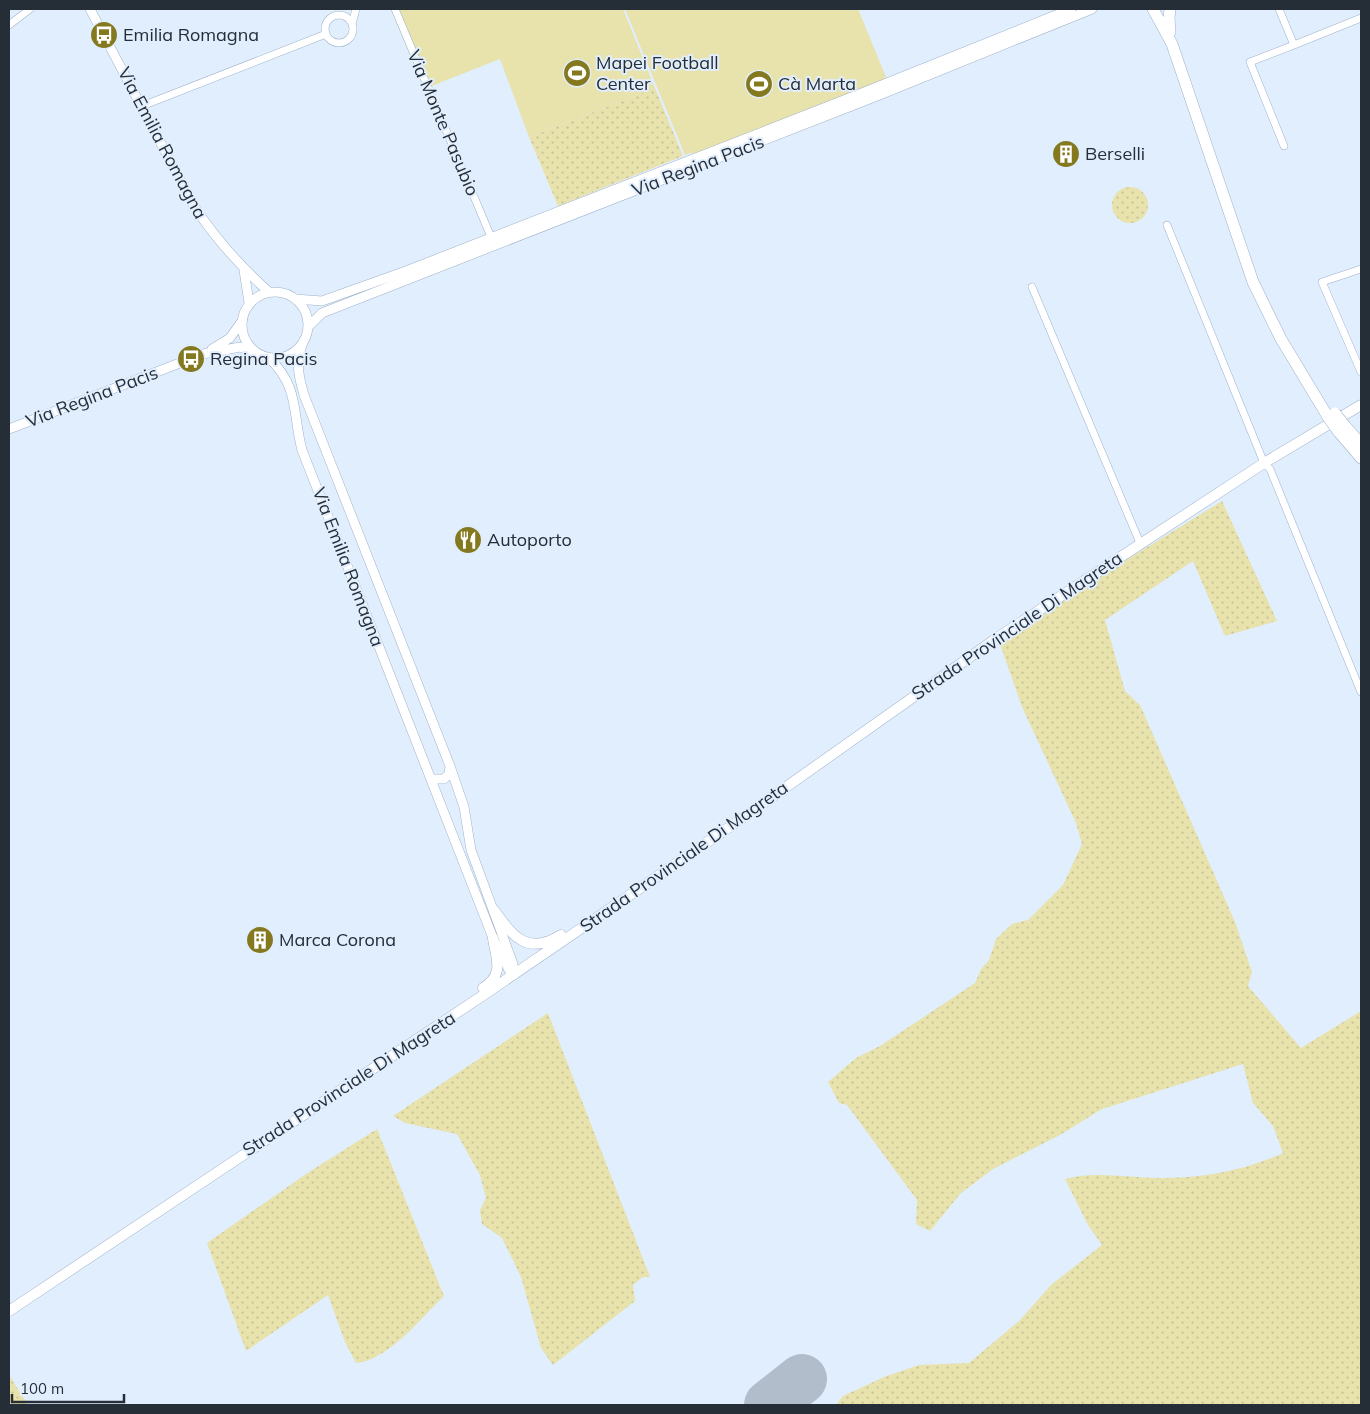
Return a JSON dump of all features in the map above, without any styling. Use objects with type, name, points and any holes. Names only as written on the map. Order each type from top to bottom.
[{"type":"main road","points":[[1153,9],[1172,44],[1253,282],[1281,339],[1304,376],[1307,387],[1341,428],[1361,458]]},
{"type":"main road","points":[[1170,9],[1168,18],[1172,44]]},
{"type":"main road","name":"Strada Provinciale Di Magreta","points":[[9,1311],[604,913],[994,640],[1264,463],[1361,405]]},
{"type":"main road","points":[[1341,428],[1361,444]]},
{"type":"main road","points":[[494,910],[509,931],[530,944],[541,944],[552,940],[588,917],[604,913]]},
{"type":"main road","points":[[441,1023],[443,1014],[496,978],[498,969],[493,938]]},
{"type":"street","points":[[9,25],[30,9]]},
{"type":"street","name":"Via Emilia Romagna","points":[[90,9],[194,206],[213,235],[244,270],[269,292],[278,292],[295,299]]},
{"type":"street","points":[[352,24],[345,17],[331,17],[326,24],[326,34],[331,40],[343,42],[352,33],[356,9]]},
{"type":"street","name":"Via Monte Pasubio","points":[[395,9],[491,237]]},
{"type":"street","name":"Via Regina Pacis","points":[[295,299],[322,300],[406,271],[862,93],[1071,9]]},
{"type":"street","name":"Via Regina Pacis","points":[[308,326],[322,313],[723,157],[1092,9]]},
{"type":"street","points":[[1279,9],[1294,45]]},
{"type":"street","points":[[1284,146],[1250,62],[1361,18]]},
{"type":"street","points":[[142,106],[326,34]]},
{"type":"street","points":[[1167,225],[1264,463],[1270,469],[1361,692]]},
{"type":"street","points":[[242,321],[249,303],[244,270]]},
{"type":"street","points":[[1361,270],[1322,282],[1361,372]]},
{"type":"street","points":[[1032,287],[1140,543]]},
{"type":"street","points":[[249,303],[258,296],[269,292]]},
{"type":"street","points":[[295,299],[305,311],[308,326]]},
{"type":"street","name":"Via Emilia Romagna","points":[[242,321],[245,340],[280,368],[289,384],[302,450],[493,938],[509,970],[514,974]]},
{"type":"street","name":"Via Regina Pacis","points":[[9,429],[203,354],[230,338],[242,321]]},
{"type":"street","name":"Via Emilia Romagna","points":[[308,326],[298,354],[297,369],[304,395],[450,766],[464,807],[471,850],[513,964],[514,974]]},
{"type":"street","points":[[263,355],[278,358],[289,355],[304,340]]},
{"type":"street","name":"Via Regina Pacis","points":[[203,354],[240,347],[263,355]]},
{"type":"street","points":[[431,779],[444,779],[449,774],[450,766]]},
{"type":"shaded area","name":"Mapei Football Center","points":[[391,9],[623,9],[655,88],[529,137],[500,59],[424,89]]},
{"type":"shaded area","name":"Cà Marta","points":[[625,9],[858,9],[886,77],[872,90],[709,156],[690,153],[685,155]]},
{"type":"shaded area","points":[[655,88],[683,156],[558,206],[529,137]]},
{"type":"shaded area","points":[[1130,187],[1142,193],[1148,205],[1142,217],[1130,223],[1118,217],[1112,205],[1118,193]]},
{"type":"shaded area","points":[[1222,501],[1277,621],[1225,636],[1193,561],[1105,620],[1125,691],[1140,705],[1235,922],[1252,972],[1248,986],[1301,1048],[1361,1011],[1361,1405],[836,1405],[843,1396],[884,1377],[919,1365],[969,1363],[1020,1320],[1051,1285],[1102,1245],[1088,1225],[1065,1179],[1091,1175],[1182,1178],[1227,1172],[1256,1164],[1283,1153],[1273,1126],[1253,1103],[1243,1064],[1102,1109],[1060,1135],[993,1169],[961,1193],[930,1231],[916,1224],[917,1200],[847,1105],[839,1103],[828,1082],[856,1058],[880,1046],[975,983],[981,969],[989,960],[996,939],[1012,924],[1028,920],[1063,885],[1082,844],[1076,823],[1022,707],[1000,644],[1086,585]]},
{"type":"shaded area","points":[[548,1013],[650,1277],[643,1277],[633,1285],[635,1301],[553,1365],[541,1348],[521,1277],[502,1238],[482,1224],[480,1210],[486,1198],[480,1175],[457,1134],[405,1123],[393,1116]]},
{"type":"shaded area","points":[[377,1129],[444,1296],[404,1337],[368,1360],[356,1363],[345,1342],[328,1295],[246,1351],[207,1243],[306,1174]]},
{"type":"shaded area","points":[[9,1375],[28,1405],[9,1405]]},
{"type":"runway","points":[[769,1405],[802,1379]]},
{"type":"place","name":"Emilia Romagna","points":[[104,35]]},
{"type":"place","name":"Mapei Football Center","points":[[577,73]]},
{"type":"place","name":"Cà Marta","points":[[759,84]]},
{"type":"place","name":"Berselli","points":[[1066,154]]},
{"type":"place","name":"Regina Pacis","points":[[191,359]]},
{"type":"place","name":"Autoporto","points":[[468,540]]},
{"type":"place","name":"Marca Corona","points":[[260,940]]}]
